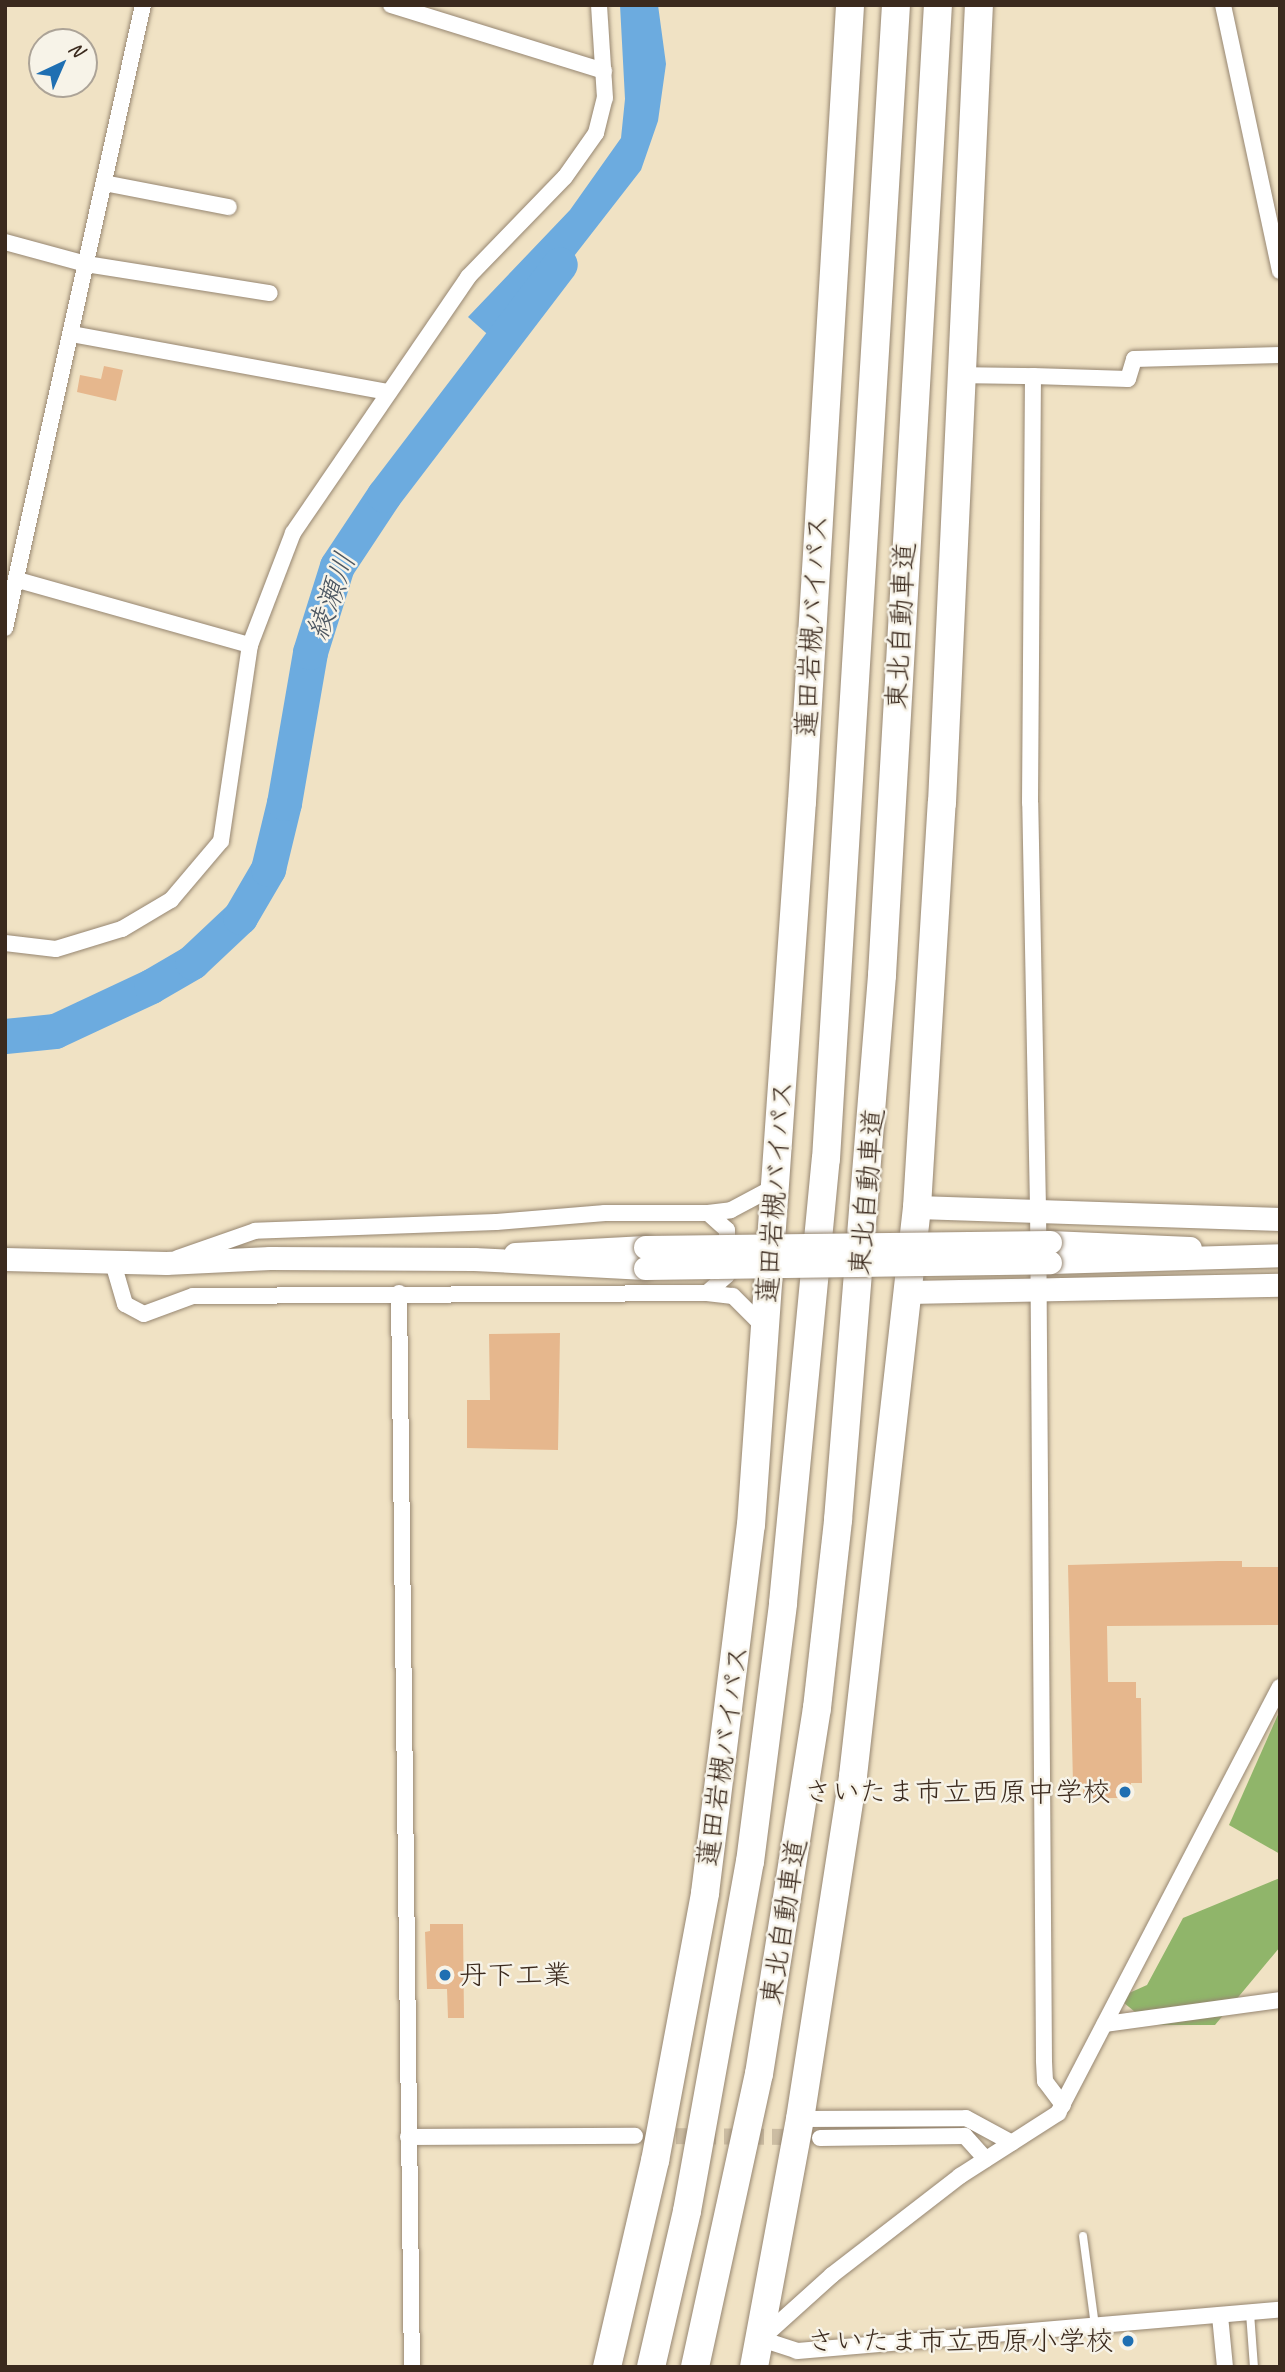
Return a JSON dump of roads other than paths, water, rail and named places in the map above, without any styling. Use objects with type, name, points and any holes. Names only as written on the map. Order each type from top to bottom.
[{"type":"highway","name":"蓮田岩槻バイパス","points":[[607,2367],[655,2161],[705,1893],[751,1525],[776,1186],[850,5]]},
{"type":"highway","name":"東北自動車道","points":[[651,2367],[688,2211],[750,1863],[786,1576],[826,1159],[896,5]]},
{"type":"highway","name":"東北自動車道","points":[[695,2367],[762,2061],[817,1708],[838,1520],[882,989],[938,5]]},
{"type":"highway","points":[[754,2367],[810,2128],[917,1207],[942,803],[979,5]]},
{"type":"street","points":[[5,628],[18,580],[143,5]]},
{"type":"street","points":[[391,5],[604,71]]},
{"type":"street","points":[[5,943],[56,949],[122,929],[171,900],[221,841],[250,645],[293,533],[468,277],[565,177],[596,133],[605,98],[599,5]]},
{"type":"street","points":[[1223,5],[1280,271]]},
{"type":"street","points":[[104,183],[229,207]]},
{"type":"street","points":[[5,242],[86,264],[270,293]]},
{"type":"street","points":[[72,334],[389,392]]},
{"type":"street","points":[[960,375],[1128,379],[1134,359],[1280,355]]},
{"type":"street","points":[[1033,376],[1030,803],[1038,1209],[1044,2060],[1045,2081],[1063,2105]]},
{"type":"street","points":[[18,580],[250,645]]},
{"type":"street","points":[[166,1263],[255,1231],[496,1223],[605,1213],[708,1213],[732,1210],[776,1186]]},
{"type":"street","points":[[917,1207],[1280,1219]]},
{"type":"street","points":[[707,1293],[727,1275],[727,1230],[708,1213]]},
{"type":"street","points":[[5,1259],[166,1263],[270,1258],[474,1259],[548,1250],[645,1257],[1050,1252],[1153,1244],[1235,1254],[1280,1255]]},
{"type":"street","points":[[113,1263],[125,1304],[144,1314],[193,1296],[707,1293],[733,1296],[766,1329]]},
{"type":"street","points":[[908,1292],[1280,1285]]},
{"type":"street","points":[[399,1293],[412,2367]]},
{"type":"street","points":[[1280,1687],[1063,2105],[986,2159],[832,2275],[761,2339],[798,2359],[1095,2326],[1280,2311]]},
{"type":"street","points":[[1105,2024],[1280,2000]]},
{"type":"street","points":[[810,2128],[966,2118],[1012,2143]]},
{"type":"street","points":[[810,2128],[965,2136],[986,2159]]},
{"type":"street","points":[[408,2137],[635,2136]]},
{"type":"street","points":[[1220,2316],[1225,2367]]},
{"type":"lane","points":[[1083,2236],[1095,2326]]},
{"type":"lane","points":[[1250,2313],[1254,2367]]},
{"type":"water","points":[[620,5],[658,5],[666,64],[658,121],[641,170],[557,278],[494,340],[468,317],[570,210],[621,138],[625,99]]},
{"type":"waterway","name":"綾瀬川","points":[[5,1036],[55,1031],[151,986],[192,962],[240,917],[268,869],[284,803],[310,652],[337,566],[384,495],[560,264]]},
{"type":"tunnel","points":[[652,2136],[801,2137]]},
{"type":"place","name":"さいたま市立西原中学校","points":[[1125,1792]]},
{"type":"place","name":"丹下工業","points":[[445,1975]]},
{"type":"place","name":"さいたま市立西原小学校","points":[[1128,2341]]}]
